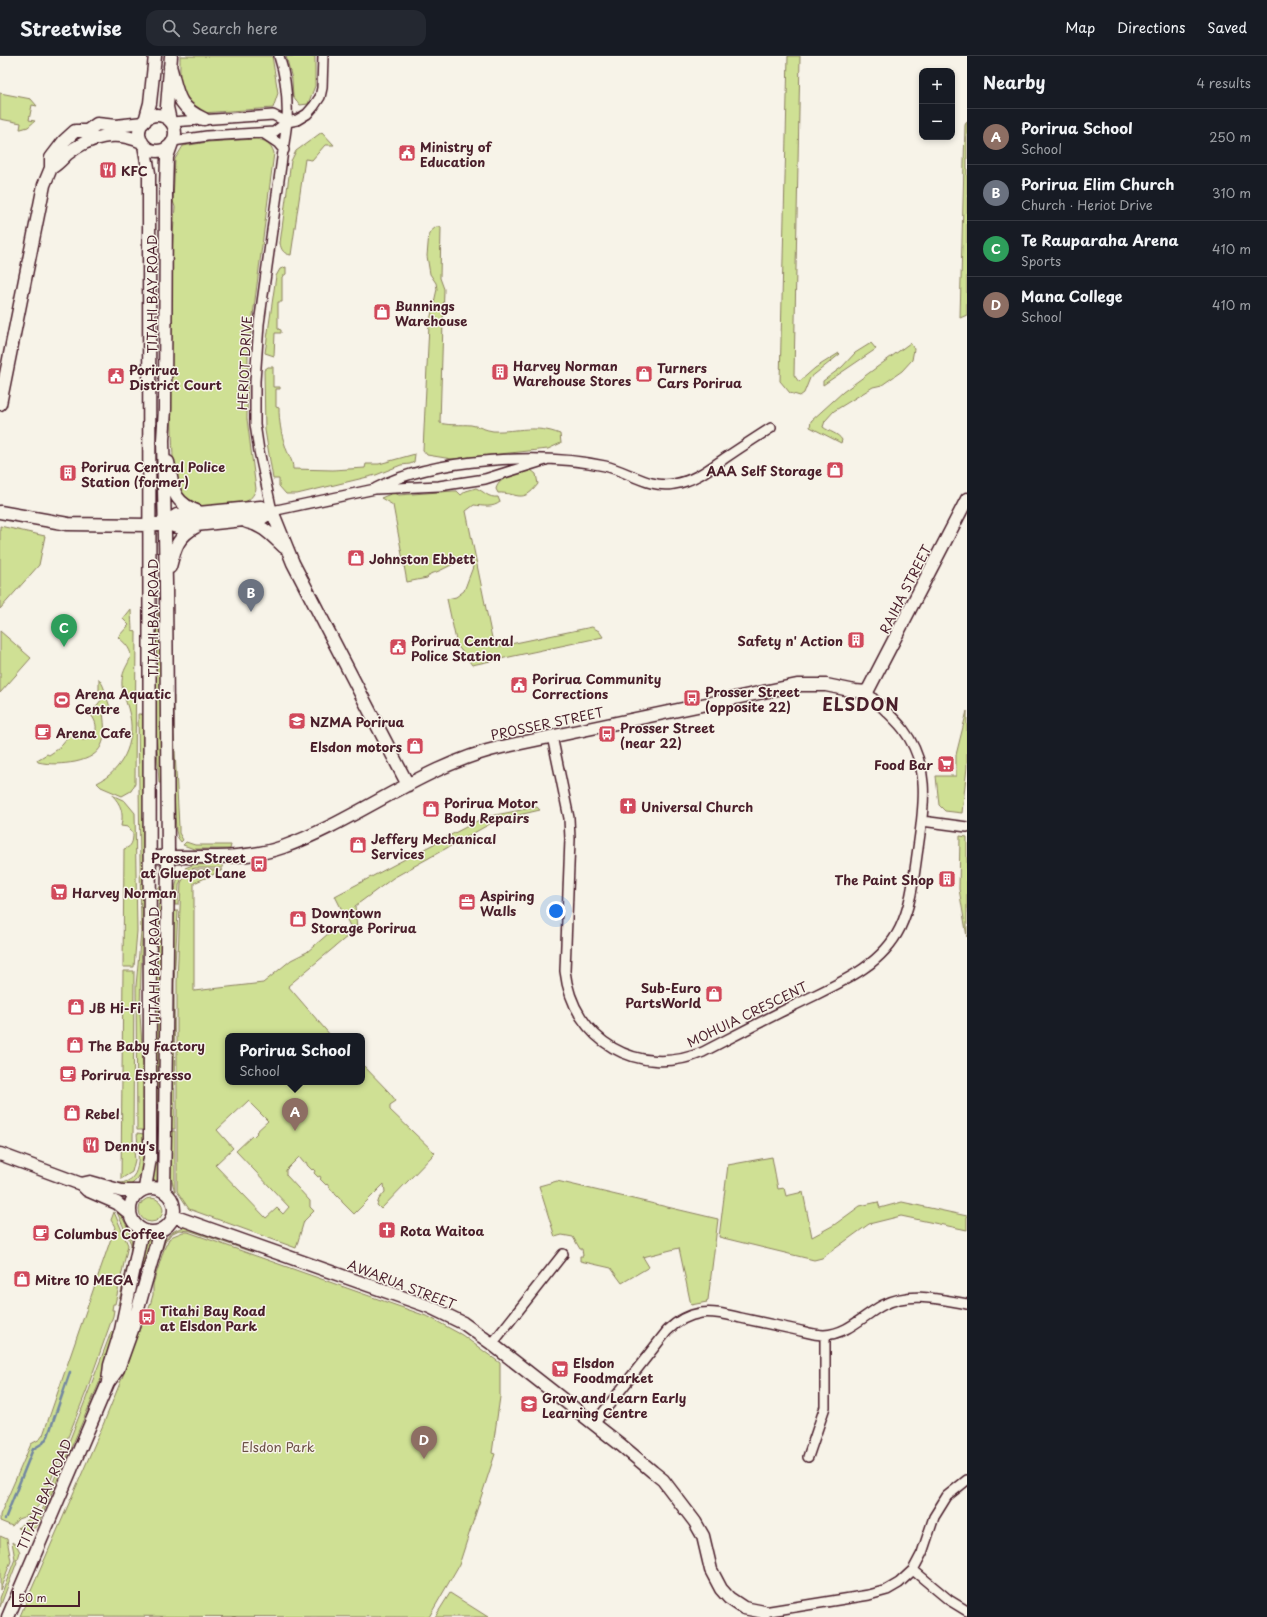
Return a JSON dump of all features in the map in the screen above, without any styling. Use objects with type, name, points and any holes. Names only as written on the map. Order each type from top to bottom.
[{"type":"main road","points":[[143,143],[140,132],[150,103],[155,56]]},
{"type":"main road","points":[[84,134],[133,138],[143,143],[150,149],[156,151],[167,148],[172,142],[175,130],[167,107],[170,61]]},
{"type":"main road","points":[[170,61],[181,102],[188,111],[204,120]]},
{"type":"main road","points":[[0,404],[44,185],[51,168],[51,158],[64,141],[84,134],[97,124],[116,126],[144,122],[156,116],[165,117],[171,122]]},
{"type":"main road","points":[[51,168],[76,148],[84,134]]},
{"type":"main road","name":"TITAHI BAY ROAD","points":[[164,1190],[166,1130],[168,857],[166,583],[165,523],[163,504],[163,440],[165,401],[167,156],[172,142]]},
{"type":"main road","name":"TITAHI BAY ROAD","points":[[142,1189],[150,1158],[149,173],[143,143]]},
{"type":"main road","points":[[163,440],[174,492],[179,501],[186,507],[200,513]]},
{"type":"main road","name":"RAIHA STREET","points":[[867,692],[967,499]]},
{"type":"main road","points":[[165,523],[177,515],[261,507],[272,511]]},
{"type":"main road","points":[[0,512],[68,524],[149,525],[165,523],[177,527],[262,518],[272,511]]},
{"type":"main road","name":"HERIOT DRIVE","points":[[272,511],[287,551],[408,785]]},
{"type":"main road","points":[[240,521],[256,525],[267,530],[287,551]]},
{"type":"main road","points":[[166,583],[177,543],[185,533],[198,525]]},
{"type":"main road","name":"PROSSER STREET","points":[[150,857],[245,855],[282,848],[458,760],[471,755],[552,736],[797,685],[826,685],[867,692]]},
{"type":"main road","points":[[0,1154],[82,1184],[87,1190],[117,1203],[129,1213],[134,1223],[142,1230],[151,1232],[160,1231],[170,1223],[173,1216],[174,1204],[164,1190],[155,1187],[122,1192],[90,1182],[82,1184]]},
{"type":"main road","points":[[129,1213],[131,1201],[142,1189]]},
{"type":"main road","name":"AWARUA STREET","points":[[173,1216],[430,1307],[463,1323],[594,1424],[663,1480],[683,1505],[703,1536],[711,1570],[721,1590],[738,1605],[764,1614]]},
{"type":"main road","name":"TITAHI BAY ROAD","points":[[108,1383],[110,1365],[121,1330],[142,1230]]},
{"type":"main road","name":"TITAHI BAY ROAD","points":[[8,1617],[108,1383],[118,1369],[132,1330],[160,1231]]},
{"type":"main road","points":[[738,1605],[748,1617]]},
{"type":"street","name":"HERIOT DRIVE","points":[[272,511],[259,451],[255,424],[255,381],[260,324],[287,122],[288,105],[284,73],[279,56]]},
{"type":"street","points":[[172,142],[184,138],[274,132],[287,122],[297,120],[307,114],[320,97],[322,88],[323,56]]},
{"type":"street","points":[[171,122],[273,115],[287,122]]},
{"type":"street","points":[[263,133],[278,143],[284,150]]},
{"type":"street","points":[[375,489],[391,480],[437,468],[497,460],[579,461],[607,466],[647,482],[660,485],[674,485],[699,476],[771,428]]},
{"type":"street","points":[[272,511],[375,489],[438,486],[485,479],[546,460]]},
{"type":"street","points":[[867,692],[903,729],[915,750],[920,764],[924,786],[922,821],[967,827]]},
{"type":"street","name":"MOHUIA CRESCENT","points":[[552,736],[569,818],[570,839],[565,971],[571,1000],[581,1018],[595,1035],[611,1048],[636,1058],[662,1061],[692,1056],[857,973],[876,959],[893,940],[906,914],[922,821]]},
{"type":"street","points":[[492,1344],[563,1254]]},
{"type":"street","points":[[594,1424],[667,1331],[674,1324],[690,1315],[702,1313],[720,1314],[807,1333],[824,1335],[841,1332],[885,1304],[902,1298],[917,1296],[928,1297],[967,1304]]},
{"type":"street","points":[[808,1457],[825,1406],[824,1335]]},
{"type":"street","points":[[764,1614],[869,1595],[887,1590],[899,1583],[913,1570],[922,1553],[934,1517],[947,1496],[967,1480]]},
{"type":"street","points":[[913,1570],[949,1600],[967,1611]]},
{"type":"green space","points":[[180,56],[272,56],[278,93],[273,108],[202,113],[194,108],[184,96],[180,81]]},
{"type":"green space","points":[[286,56],[315,56],[315,86],[308,104],[300,105],[293,96],[292,79]]},
{"type":"green space","points":[[788,56],[800,56],[794,375],[799,382],[815,368],[839,353],[840,354],[810,378],[804,393],[800,396],[790,393],[780,381]]},
{"type":"green space","points":[[0,93],[31,99],[37,106],[32,105],[29,120],[35,121],[28,127],[20,129],[21,123],[0,119]]},
{"type":"green space","points":[[967,121],[967,315],[960,318],[965,125]]},
{"type":"green space","points":[[322,132],[334,145],[325,145],[312,160],[305,159],[291,255],[286,254],[281,248],[280,243],[291,161],[296,151]]},
{"type":"green space","points":[[255,139],[262,140],[267,143],[274,153],[248,354],[247,419],[256,489],[254,494],[245,502],[233,505],[202,507],[193,505],[183,498],[175,478],[173,462],[170,319],[175,207],[173,201],[175,159],[183,146],[208,142]]},
{"type":"green space","points":[[436,227],[441,227],[440,278],[444,289],[440,423],[471,425],[493,431],[542,429],[560,434],[561,443],[548,449],[452,459],[427,455],[423,450],[429,325],[437,289],[436,283],[430,274],[427,256],[429,233]]},
{"type":"green space","points":[[286,267],[286,274],[282,277],[282,302],[278,302],[278,329],[281,330],[281,333],[275,333],[274,356],[265,353],[276,276],[280,269]]},
{"type":"green space","points":[[871,343],[876,349],[823,385],[823,381],[842,367],[855,353]]},
{"type":"green space","points":[[910,343],[914,349],[912,360],[902,371],[882,385],[873,387],[834,411],[825,421],[823,427],[838,436],[842,440],[841,443],[810,427],[811,421],[843,392]]},
{"type":"green space","points":[[268,367],[273,367],[273,387],[280,387],[280,389],[276,389],[276,407],[279,408],[282,436],[292,462],[293,469],[333,470],[365,468],[366,464],[379,464],[415,454],[414,462],[401,465],[376,475],[297,494],[286,494],[279,486],[279,479],[273,479],[265,430],[264,370]]},
{"type":"green space","points":[[531,470],[536,474],[538,484],[528,494],[519,496],[498,493],[496,489],[505,478]]},
{"type":"green space","points":[[476,488],[489,496],[498,497],[500,502],[491,506],[474,505],[466,511],[493,643],[501,646],[592,627],[599,631],[603,637],[472,665],[457,645],[447,599],[456,597],[464,591],[473,567],[472,563],[469,560],[464,560],[430,574],[427,578],[407,582],[393,505],[381,498],[393,493],[399,495],[457,491],[461,495],[466,491]]},
{"type":"green space","points":[[0,526],[45,536],[39,565],[0,609]]},
{"type":"green space","points":[[159,606],[161,783],[159,783],[156,729],[155,640]]},
{"type":"green space","points":[[131,609],[132,630],[136,631],[135,784],[131,791],[122,796],[101,787],[97,783],[114,771],[120,763],[129,746],[131,736],[130,716],[123,693],[122,677],[131,656],[126,645],[118,637],[129,625],[123,619]]},
{"type":"green space","points":[[0,631],[31,658],[0,693]]},
{"type":"green space","points":[[99,679],[111,709],[103,713],[104,739],[98,751],[92,756],[75,762],[47,764],[38,762],[37,760],[58,749],[67,738],[69,739],[74,733],[82,740],[91,737],[94,734],[96,731],[95,722],[90,714],[102,699],[99,694]]},
{"type":"green space","points":[[174,696],[174,732],[179,833],[183,840],[181,842],[176,831],[171,737],[171,697]]},
{"type":"green space","points":[[967,711],[967,767],[962,813],[945,811],[939,805],[936,776],[956,776],[956,755]]},
{"type":"green space","points":[[138,714],[141,714],[144,717],[145,868],[140,1014],[145,1095],[145,1130],[137,1130],[136,986],[141,931]]},
{"type":"green space","points":[[112,795],[125,801],[135,813],[137,931],[134,967],[123,967],[124,849],[129,847],[132,843],[133,834],[128,827],[121,826],[121,809],[118,802]]},
{"type":"green space","points":[[537,807],[540,810],[497,820],[393,878],[355,906],[357,929],[355,930],[350,926],[335,896],[485,817]]},
{"type":"green space","points":[[960,836],[967,837],[967,937],[959,889]]},
{"type":"green space","points":[[186,842],[195,845],[231,845],[230,849],[194,849],[183,845]]},
{"type":"green space","points":[[195,864],[221,864],[223,868],[195,868],[187,870],[185,868]]},
{"type":"green space","points":[[183,870],[184,873],[179,885],[178,905],[175,905],[175,891],[177,882]]},
{"type":"green space","points":[[192,870],[223,870],[194,883],[194,991],[263,983],[291,960],[307,952],[336,927],[345,929],[348,936],[288,986],[328,1033],[225,1033],[225,1085],[365,1085],[365,1067],[396,1101],[390,1105],[390,1110],[435,1153],[381,1209],[377,1205],[379,1199],[385,1192],[384,1184],[354,1214],[335,1194],[334,1191],[333,1192],[327,1184],[326,1185],[320,1179],[320,1176],[318,1177],[314,1173],[315,1171],[307,1165],[306,1162],[304,1163],[299,1157],[286,1170],[286,1175],[310,1201],[310,1207],[314,1211],[304,1221],[296,1248],[189,1209],[177,1191],[177,982],[181,883],[186,874]],"holes":[[[248,1101],[268,1121],[256,1132],[257,1133],[253,1137],[252,1136],[236,1151],[289,1207],[283,1214],[277,1208],[266,1218],[215,1165],[233,1148],[217,1130]]]},
{"type":"green space","points":[[159,887],[161,887],[160,1129],[156,1130],[156,979]]},
{"type":"green space","points":[[174,911],[178,911],[174,983],[175,1129],[170,1129],[171,980]]},
{"type":"green space","points":[[123,971],[134,971],[133,1140],[135,1160],[132,1172],[121,1179]]},
{"type":"green space","points":[[170,1131],[175,1131],[175,1192],[170,1174]]},
{"type":"green space","points":[[160,1132],[158,1181],[153,1180],[156,1134]]},
{"type":"green space","points":[[137,1133],[144,1134],[144,1156],[139,1177],[128,1186],[113,1183],[123,1183],[135,1174],[138,1158]]},
{"type":"green space","points":[[772,1157],[778,1189],[784,1188],[786,1196],[803,1192],[812,1237],[834,1225],[860,1206],[878,1202],[880,1208],[902,1202],[967,1216],[967,1230],[901,1216],[869,1224],[822,1258],[814,1260],[719,1237],[728,1165]]},
{"type":"green space","points":[[557,1181],[718,1219],[707,1302],[691,1305],[679,1248],[643,1257],[649,1267],[622,1283],[611,1268],[580,1261],[580,1256],[583,1256],[582,1249],[580,1249],[573,1237],[562,1235],[555,1237],[539,1186]]},
{"type":"green space","points":[[146,1198],[156,1198],[163,1205],[163,1215],[156,1222],[146,1222],[139,1215],[139,1205]]},
{"type":"green space","points":[[116,1207],[128,1229],[132,1244],[132,1259],[118,1305],[131,1244]]},
{"type":"green space","points":[[114,1212],[128,1245],[115,1304],[113,1304],[113,1316],[86,1392],[42,1502],[29,1515],[18,1519],[12,1526],[0,1521],[0,1515],[31,1444],[40,1439],[43,1435],[115,1227],[111,1220]]},
{"type":"green space","points":[[187,1227],[252,1250],[252,1252],[191,1231],[179,1230],[171,1234],[165,1242],[151,1282],[161,1247],[165,1240],[171,1233],[178,1229]]},
{"type":"green space","name":"Elsdon Park","points":[[183,1232],[188,1232],[429,1317],[462,1335],[500,1363],[500,1397],[492,1453],[495,1454],[459,1565],[429,1617],[20,1616],[103,1425],[124,1373],[137,1333],[146,1319],[153,1295],[153,1284],[164,1249],[169,1239]]},
{"type":"green space","points":[[145,1239],[150,1240],[145,1270],[137,1299],[129,1317],[142,1261]]},
{"type":"green space","points":[[111,1332],[113,1332],[111,1350],[106,1367],[38,1525],[29,1530],[18,1528],[43,1508]]},
{"type":"green space","points":[[0,1536],[7,1539],[11,1561],[0,1590]]},
{"type":"green space","points":[[12,1542],[17,1546],[20,1552],[0,1607],[0,1598],[15,1559]]},
{"type":"green space","points":[[450,1593],[488,1617],[435,1617]]},
{"type":"waterway","points":[[5,1519],[33,1449],[43,1443],[48,1436],[70,1372]]},
{"type":"place","name":"Ministry of Education","points":[[407,153]]},
{"type":"place","name":"KFC","points":[[108,170]]},
{"type":"place","name":"Bunnings Warehouse","points":[[382,312]]},
{"type":"place","name":"Harvey Norman Warehouse Stores","points":[[500,372]]},
{"type":"place","name":"Turners Cars Porirua","points":[[644,374]]},
{"type":"place","name":"Porirua District Court","points":[[116,376]]},
{"type":"place","name":"AAA Self Storage","points":[[835,470]]},
{"type":"place","name":"Porirua Central Police Station (former)","points":[[68,473]]},
{"type":"place","name":"Johnston Ebbett","points":[[356,558]]},
{"type":"place","name":"Porirua Elim Church","points":[[251,612]]},
{"type":"place","name":"Safety n' Action","points":[[856,640]]},
{"type":"place","name":"Te Rauparaha Arena","points":[[64,647]]},
{"type":"place","name":"Porirua Central Police Station","points":[[398,647]]},
{"type":"place","name":"Porirua Community Corrections","points":[[519,685]]},
{"type":"place","name":"Prosser Street (opposite 22)","points":[[692,698]]},
{"type":"place","name":"Arena Aquatic Centre","points":[[62,700]]},
{"type":"place","name":"NZMA Porirua","points":[[297,721]]},
{"type":"place","name":"Arena Cafe","points":[[43,732]]},
{"type":"place","name":"Prosser Street (near 22)","points":[[607,734]]},
{"type":"place","name":"Elsdon motors","points":[[415,746]]},
{"type":"place","name":"Food Bar","points":[[946,764]]},
{"type":"place","name":"Universal Church","points":[[628,806]]},
{"type":"place","name":"Porirua Motor Body Repairs","points":[[431,809]]},
{"type":"place","name":"Jeffery Mechanical Services","points":[[358,845]]},
{"type":"place","name":"Prosser Street at Gluepot Lane","points":[[259,864]]},
{"type":"place","name":"The Paint Shop","points":[[947,879]]},
{"type":"place","name":"Harvey Norman","points":[[59,892]]},
{"type":"place","name":"Aspiring Walls","points":[[467,902]]},
{"type":"place","name":"Downtown Storage Porirua","points":[[298,919]]},
{"type":"place","name":"Sub-Euro PartsWorld","points":[[714,994]]},
{"type":"place","name":"JB Hi-Fi","points":[[76,1007]]},
{"type":"place","name":"The Baby Factory","points":[[75,1045]]},
{"type":"place","name":"Porirua Espresso","points":[[68,1074]]},
{"type":"place","name":"Rebel","points":[[72,1113]]},
{"type":"place","name":"Porirua School","points":[[295,1131]]},
{"type":"place","name":"Denny's","points":[[91,1145]]},
{"type":"place","name":"Rota Waitoa","points":[[387,1230]]},
{"type":"place","name":"Columbus Coffee","points":[[41,1233]]},
{"type":"place","name":"Mitre 10 MEGA","points":[[22,1279]]},
{"type":"place","name":"Titahi Bay Road at Elsdon Park","points":[[147,1317]]},
{"type":"place","name":"Elsdon Foodmarket","points":[[560,1369]]},
{"type":"place","name":"Grow and Learn Early Learning Centre","points":[[529,1404]]},
{"type":"place","name":"Mana College","points":[[424,1459]]},
{"type":"district","name":"ELSDON","points":[[861,704]]}]
